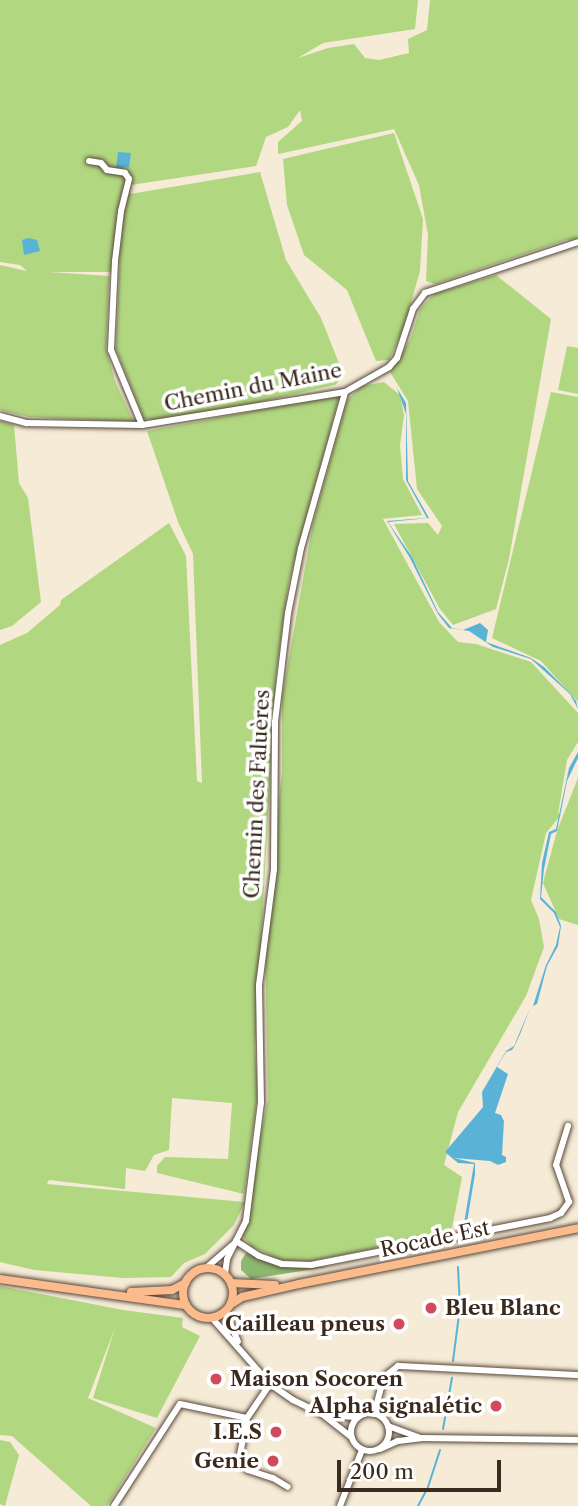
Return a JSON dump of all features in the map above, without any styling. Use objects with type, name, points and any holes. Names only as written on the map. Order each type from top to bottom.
[{"type":"main road","name":"Rocade Est","points":[[228,1308],[242,1297],[578,1228]]},
{"type":"main road","points":[[0,1279],[79,1293],[166,1300],[186,1305],[197,1316],[212,1318],[228,1308],[231,1283],[225,1274],[206,1268],[193,1273],[184,1283],[172,1290],[79,1293]]},
{"type":"main road","points":[[184,1283],[186,1305]]},
{"type":"main road","name":"Rocade Est","points":[[231,1283],[299,1284]]},
{"type":"street","points":[[89,162],[101,163],[107,170],[125,173],[129,179],[121,211],[115,261],[111,350],[142,425]]},
{"type":"street","name":"Chemin du Maine","points":[[0,415],[27,423],[142,425],[345,391],[389,367],[397,358],[413,309],[425,293],[578,242]]},
{"type":"street","name":"Chemin des Faluères","points":[[225,1274],[235,1243],[246,1221],[261,1103],[258,1015],[276,843],[277,695],[296,568],[345,391]]},
{"type":"street","points":[[235,1243],[282,1264],[311,1265],[550,1218],[567,1208],[569,1202],[556,1165],[568,1126]]},
{"type":"street","name":"Chemin des Faluères","points":[[206,1268],[235,1243]]},
{"type":"street","points":[[228,1308],[242,1349]]},
{"type":"street","points":[[212,1318],[270,1384],[293,1400],[322,1414],[351,1437],[362,1450]]},
{"type":"street","points":[[374,1413],[384,1377],[398,1366],[578,1375]]},
{"type":"street","points":[[270,1384],[247,1418],[239,1460],[248,1471],[273,1478],[288,1488]]},
{"type":"street","points":[[114,1506],[180,1404],[247,1418]]},
{"type":"street","points":[[322,1414],[359,1417],[374,1413]]},
{"type":"street","points":[[374,1413],[388,1426],[424,1438]]},
{"type":"street","points":[[351,1437],[352,1426],[359,1417]]},
{"type":"street","points":[[380,1449],[388,1439],[388,1426]]},
{"type":"street","points":[[362,1450],[380,1449],[398,1441],[424,1438],[578,1440]]},
{"type":"street","points":[[340,1506],[362,1450]]},
{"type":"green space","points":[[0,0],[418,0],[415,29],[323,43],[298,58],[328,48],[354,44],[365,58],[379,60],[409,53],[408,39],[427,30],[430,0],[578,0],[578,239],[566,240],[435,284],[426,281],[428,235],[419,185],[394,129],[278,154],[278,142],[302,121],[300,110],[288,127],[266,137],[256,166],[131,185],[130,194],[260,172],[286,260],[321,318],[344,376],[335,385],[180,420],[144,419],[116,349],[120,257],[117,272],[49,272],[109,276],[106,348],[115,381],[134,422],[29,417],[0,410],[0,265],[27,271],[20,265],[0,262]]},
{"type":"green space","points":[[394,133],[423,219],[420,271],[404,328],[389,360],[376,361],[347,290],[304,255],[287,205],[283,159]]},
{"type":"green space","points":[[496,275],[551,319],[509,559],[496,609],[453,625],[440,609],[394,524],[428,523],[438,535],[442,526],[417,489],[408,401],[390,372],[410,340],[420,309],[434,294]]},
{"type":"green space","points":[[567,346],[578,348],[578,394],[558,390]]},
{"type":"green space","points":[[384,382],[400,395],[404,415],[400,445],[403,479],[422,515],[380,519],[383,519],[439,622],[458,642],[476,644],[531,662],[578,713],[578,742],[567,760],[558,814],[561,815],[546,833],[531,900],[539,919],[544,947],[526,996],[458,1112],[444,1165],[462,1177],[451,1233],[306,1262],[280,1260],[251,1246],[240,1233],[268,1100],[265,943],[282,771],[282,697],[313,523],[347,400],[362,386]]},
{"type":"green space","points":[[551,392],[578,397],[578,702],[541,661],[492,638]]},
{"type":"green space","points":[[340,395],[289,581],[276,674],[255,1048],[258,1091],[244,1194],[157,1173],[157,1166],[165,1157],[228,1159],[232,1103],[172,1098],[169,1150],[154,1155],[145,1171],[126,1168],[125,1189],[49,1180],[47,1184],[245,1202],[234,1225],[205,1254],[184,1263],[171,1277],[123,1278],[34,1270],[0,1262],[0,645],[27,633],[60,605],[61,600],[169,523],[186,556],[197,781],[202,783],[193,554],[178,522],[147,431]]},
{"type":"green space","points":[[0,421],[14,425],[19,483],[28,498],[41,602],[12,626],[0,630]]},
{"type":"green space","points":[[578,778],[578,925],[559,919],[543,883],[557,831]]},
{"type":"green space","points":[[246,1253],[281,1266],[327,1267],[251,1279],[241,1270],[241,1261]]},
{"type":"green space","points":[[0,1286],[123,1310],[183,1318],[182,1327],[200,1336],[157,1418],[93,1398],[115,1328],[88,1398],[156,1428],[107,1506],[91,1506],[12,1436],[0,1435]]},
{"type":"green space","points":[[0,1440],[10,1442],[19,1455],[5,1506],[0,1504]]},
{"type":"water","points":[[118,152],[131,153],[129,167],[116,168]]},
{"type":"water","points":[[22,240],[37,240],[40,251],[24,255]]},
{"type":"water","points":[[397,388],[406,403],[408,481],[429,518],[388,522],[412,557],[438,612],[452,628],[463,630],[480,623],[488,630],[486,642],[531,658],[544,667],[570,693],[578,709],[570,694],[531,659],[493,647],[469,631],[449,628],[438,614],[410,558],[387,521],[427,518],[406,480],[406,414]]},
{"type":"water","points":[[578,752],[578,758],[567,781],[557,831],[551,834],[541,897],[556,912],[561,926],[558,946],[547,966],[537,1004],[533,1006],[560,927],[554,913],[540,899],[542,863],[549,832],[556,829],[569,768]]},
{"type":"water","points":[[530,1008],[514,1047],[506,1052],[497,1067],[508,1074],[495,1113],[501,1115],[504,1121],[502,1155],[506,1157],[506,1162],[498,1165],[490,1161],[454,1158],[475,1163],[467,1222],[463,1229],[474,1164],[458,1163],[445,1152],[483,1107],[482,1092],[506,1051],[514,1046]]},
{"type":"waterway","points":[[453,1361],[460,1307],[458,1267]]},
{"type":"waterway","points":[[443,1429],[452,1378]]},
{"type":"waterway","points":[[418,1506],[428,1487],[440,1450]]},
{"type":"place","name":"Bleu Blanc","points":[[431,1308]]},
{"type":"place","name":"Cailleau pneus","points":[[399,1324]]},
{"type":"place","name":"Maison Socoren","points":[[216,1379]]},
{"type":"place","name":"Alpha signalétic","points":[[496,1406]]},
{"type":"place","name":"I.E.S","points":[[276,1432]]},
{"type":"place","name":"Genie","points":[[273,1461]]}]
